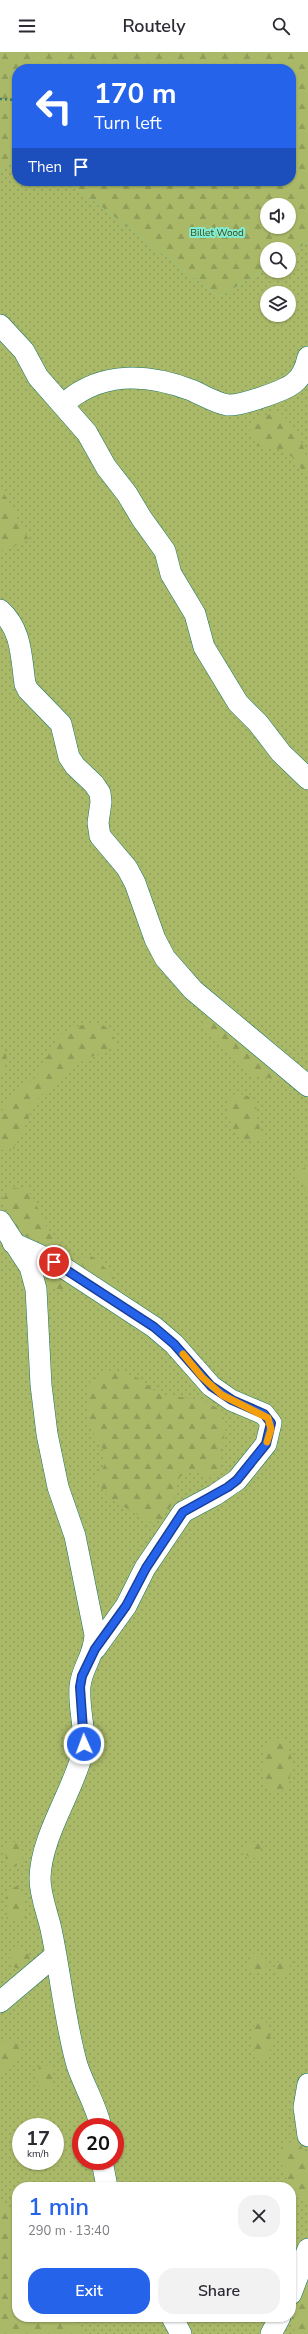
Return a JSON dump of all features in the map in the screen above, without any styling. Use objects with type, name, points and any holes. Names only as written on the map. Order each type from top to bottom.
[{"type":"lane","points":[[0,326],[24,350],[38,376],[87,433],[106,467],[128,494],[142,519],[165,551],[171,574],[194,614],[204,647],[238,703],[258,723],[281,753],[308,779]]},
{"type":"lane","points":[[67,401],[76,393],[94,384],[117,378],[136,376],[178,386],[227,404],[240,404],[285,388],[295,382],[302,373],[308,356]]},
{"type":"lane","points":[[0,610],[10,620],[18,636],[25,684],[28,690],[61,724],[69,757],[75,766],[94,784],[100,793],[101,802],[98,823],[100,836],[127,868],[135,883],[155,939],[165,958],[193,990],[308,1086]]},
{"type":"lane","points":[[0,1222],[30,1267],[36,1289],[41,1379],[47,1434],[58,1487],[75,1536],[80,1570],[91,1607],[95,1635],[95,1649]]},
{"type":"lane","points":[[13,1243],[54,1262],[154,1327],[179,1349],[211,1386],[232,1400],[264,1414],[271,1423],[266,1444],[237,1480],[228,1487],[183,1512],[146,1568],[126,1606],[95,1649],[82,1676],[80,1687],[84,1744],[80,1760],[48,1843],[40,1878],[42,1895],[57,1957],[67,2027],[78,2066],[97,2118]]},
{"type":"lane","points":[[0,2002],[52,1958]]},
{"type":"lane","points":[[308,2084],[304,2108],[308,2136]]},
{"type":"lane","points":[[104,2170],[106,2182]]},
{"type":"lane","points":[[296,2282],[308,2252]]},
{"type":"lane","points":[[175,2322],[181,2334]]},
{"type":"lane","points":[[271,2334],[277,2322]]},
{"type":"path","points":[[0,99],[12,100]]},
{"type":"green space","name":"Billet Wood","points":[[0,52],[308,52],[308,242],[296,250],[296,242],[260,242],[260,272],[219,297],[75,186],[296,186],[296,64],[12,64],[12,163],[0,171]]},
{"type":"green space","points":[[12,163],[12,186],[75,186],[219,297],[260,272],[260,278],[296,278],[296,250],[308,242],[308,2334],[20,2334],[0,2311],[0,171]]},
{"type":"green space","points":[[280,412],[293,427],[302,442],[308,468],[308,478],[297,462],[287,453],[276,448],[257,446],[249,428],[263,416]]},
{"type":"green space","points":[[0,486],[29,540],[0,551]]},
{"type":"green space","points":[[214,1017],[288,1082],[254,1075],[205,1026],[206,1018]]},
{"type":"green space","points":[[82,1025],[103,1025],[112,1032],[115,1047],[84,1060],[61,1076],[31,1107],[28,1122],[18,1137],[14,1149],[0,1150],[0,1113],[16,1092],[36,1077],[59,1035]]},
{"type":"green space","points":[[0,1044],[7,1055],[4,1073],[0,1075]]},
{"type":"green space","points":[[236,1093],[248,1096],[257,1109],[256,1118],[264,1138],[251,1141],[239,1136],[235,1131],[228,1112],[228,1099]]},
{"type":"green space","points":[[308,1165],[308,1194],[296,1173]]},
{"type":"green space","points":[[10,1188],[27,1189],[52,1236],[66,1249],[42,1243],[18,1230],[7,1212],[3,1199]]},
{"type":"green space","points":[[91,1256],[108,1271],[120,1290],[108,1287],[96,1281],[86,1271],[80,1260]]},
{"type":"green space","points":[[43,1268],[64,1281],[68,1289],[56,1290],[45,1285]]},
{"type":"green space","points":[[107,1370],[123,1372],[140,1379],[159,1394],[203,1400],[219,1409],[227,1425],[219,1456],[219,1471],[208,1479],[201,1470],[184,1474],[179,1478],[171,1506],[159,1521],[150,1522],[109,1498],[96,1481],[104,1465],[105,1457],[102,1448],[92,1430],[89,1420],[88,1409],[90,1382]]},
{"type":"green space","points":[[282,1737],[289,1750],[292,1760],[288,1786],[279,1792],[270,1793],[263,1781],[262,1775],[266,1743]]},
{"type":"green space","points":[[17,1842],[22,1851],[22,1861],[15,1867],[7,1867],[5,1850],[6,1843]]},
{"type":"green space","points":[[250,1842],[256,1842],[261,1847],[259,1856],[256,1858],[250,1858],[245,1853],[245,1847]]},
{"type":"green space","points":[[17,1886],[23,1893],[26,1917],[16,1921],[7,1919],[6,1891]]},
{"type":"green space","points":[[20,1949],[27,1952],[30,1959],[27,1966],[20,1969],[13,1966],[10,1959],[13,1952]]},
{"type":"green space","points":[[257,1953],[264,1956],[267,1963],[264,1970],[257,1973],[250,1970],[247,1963],[250,1956]]},
{"type":"green space","points":[[281,1960],[290,1961],[290,1971],[286,1977],[275,1972],[276,1964]]},
{"type":"green space","points":[[265,2019],[270,2035],[271,2046],[270,2051],[263,2060],[258,2056],[252,2047],[251,2037],[256,2021]]},
{"type":"green space","points":[[12,2039],[22,2049],[16,2063],[8,2071],[0,2072],[0,2044]]},
{"type":"green space","points":[[40,2065],[48,2066],[53,2071],[53,2089],[40,2087],[36,2076]]},
{"type":"green space","points":[[297,2140],[308,2158],[308,2201],[296,2197],[296,2182],[288,2182],[281,2163],[279,2152],[283,2145]]},
{"type":"green space","points":[[0,2197],[12,2210],[12,2322],[74,2322],[83,2334],[0,2334]]},
{"type":"green space","points":[[308,2280],[308,2334],[295,2334],[293,2322],[296,2322],[296,2308],[304,2285]]},
{"type":"slow traffic","points":[[183,1354],[202,1377],[222,1395],[264,1414],[268,1418],[271,1423],[271,1429],[267,1442]]},
{"type":"route","points":[[54,1262],[142,1318],[165,1335],[211,1386],[222,1395],[264,1414],[271,1423],[271,1429],[266,1444],[237,1480],[215,1495],[183,1512],[162,1546],[152,1557],[126,1606],[95,1649],[82,1676],[80,1687],[84,1744]]}]
